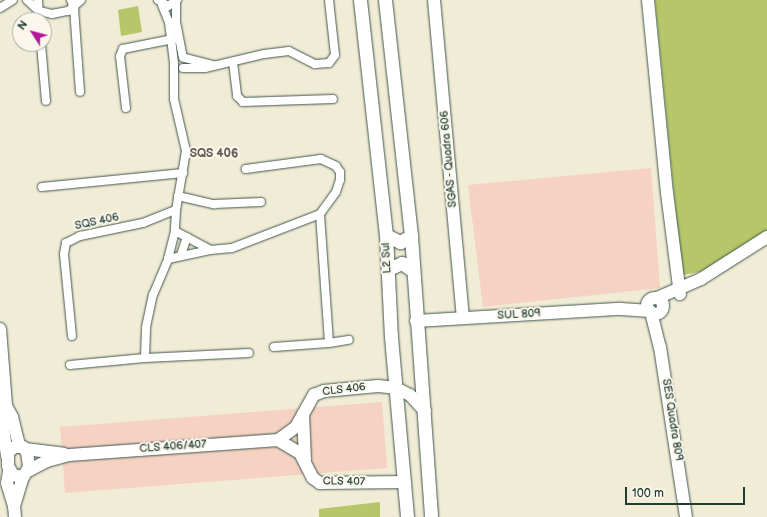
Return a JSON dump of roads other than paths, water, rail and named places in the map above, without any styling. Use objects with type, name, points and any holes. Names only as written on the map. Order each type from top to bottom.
[{"type":"main road","name":"L2 Sul","points":[[360,0],[386,235],[396,388],[407,517]]},
{"type":"main road","points":[[385,0],[410,236],[416,321],[425,411],[431,517]]},
{"type":"main road","points":[[386,235],[400,242],[410,236]]},
{"type":"main road","points":[[388,269],[402,263],[413,271]]},
{"type":"street","points":[[0,8],[13,0]]},
{"type":"street","points":[[27,0],[39,11],[59,13],[81,0]]},
{"type":"street","points":[[38,0],[39,11]]},
{"type":"street","points":[[174,62],[182,68],[200,69],[289,51],[315,64],[332,62],[335,55],[330,0]]},
{"type":"street","name":"SGAS - Quadra 606","points":[[434,0],[463,318]]},
{"type":"street","points":[[648,0],[679,291]]},
{"type":"street","points":[[158,2],[168,6],[176,1]]},
{"type":"street","points":[[145,358],[146,327],[152,295],[168,259],[176,231],[176,210],[186,151],[174,87],[176,1]]},
{"type":"street","points":[[158,2],[186,64],[182,68],[174,87]]},
{"type":"street","points":[[73,4],[80,92]]},
{"type":"street","points":[[126,108],[121,51],[126,46],[175,39]]},
{"type":"street","points":[[42,52],[46,101]]},
{"type":"street","points":[[174,62],[177,57],[184,57],[214,65]]},
{"type":"street","points":[[233,62],[237,96],[243,102],[333,99]]},
{"type":"street","points":[[168,259],[210,250],[232,248],[320,214],[336,192],[340,180],[340,172],[333,164],[321,159],[246,169]]},
{"type":"street","points":[[42,187],[183,172]]},
{"type":"street","points":[[178,196],[214,204],[262,202]]},
{"type":"street","name":"SQS 406","points":[[72,336],[64,254],[66,243],[80,236],[143,223],[176,210]]},
{"type":"street","points":[[320,214],[329,343]]},
{"type":"street","points":[[176,231],[210,250]]},
{"type":"street","points":[[181,256],[187,237]]},
{"type":"street","name":"SUL 809","points":[[416,321],[656,306],[767,237]]},
{"type":"street","name":"SES Quadra 809","points":[[656,306],[656,334],[660,346]]},
{"type":"street","name":"SES Quadra 809","points":[[656,306],[660,346],[686,517]]},
{"type":"street","points":[[621,309],[641,318],[656,334]]},
{"type":"street","points":[[0,329],[6,406],[2,420],[9,471],[7,483],[15,512]]},
{"type":"street","points":[[274,347],[349,340]]},
{"type":"street","points":[[70,365],[145,358],[249,352]]},
{"type":"street","name":"CLS 406","points":[[278,440],[292,432],[311,397],[318,392],[378,386],[396,388],[410,394],[425,411]]},
{"type":"street","points":[[6,406],[12,417],[22,448],[29,462],[15,512]]},
{"type":"street","points":[[303,414],[305,460]]},
{"type":"street","name":"CLS 407","points":[[278,440],[295,448],[305,460],[313,478],[320,483],[405,482]]},
{"type":"street","name":"CLS 406/407","points":[[25,474],[48,461],[69,455],[278,440]]},
{"type":"street","points":[[7,457],[11,449],[22,448]]},
{"type":"street","name":"CLS 406/407","points":[[22,448],[69,455]]},
{"type":"street","points":[[9,471],[16,476],[25,474]]},
{"type":"district","name":"SQS 406","points":[[214,154]]}]
